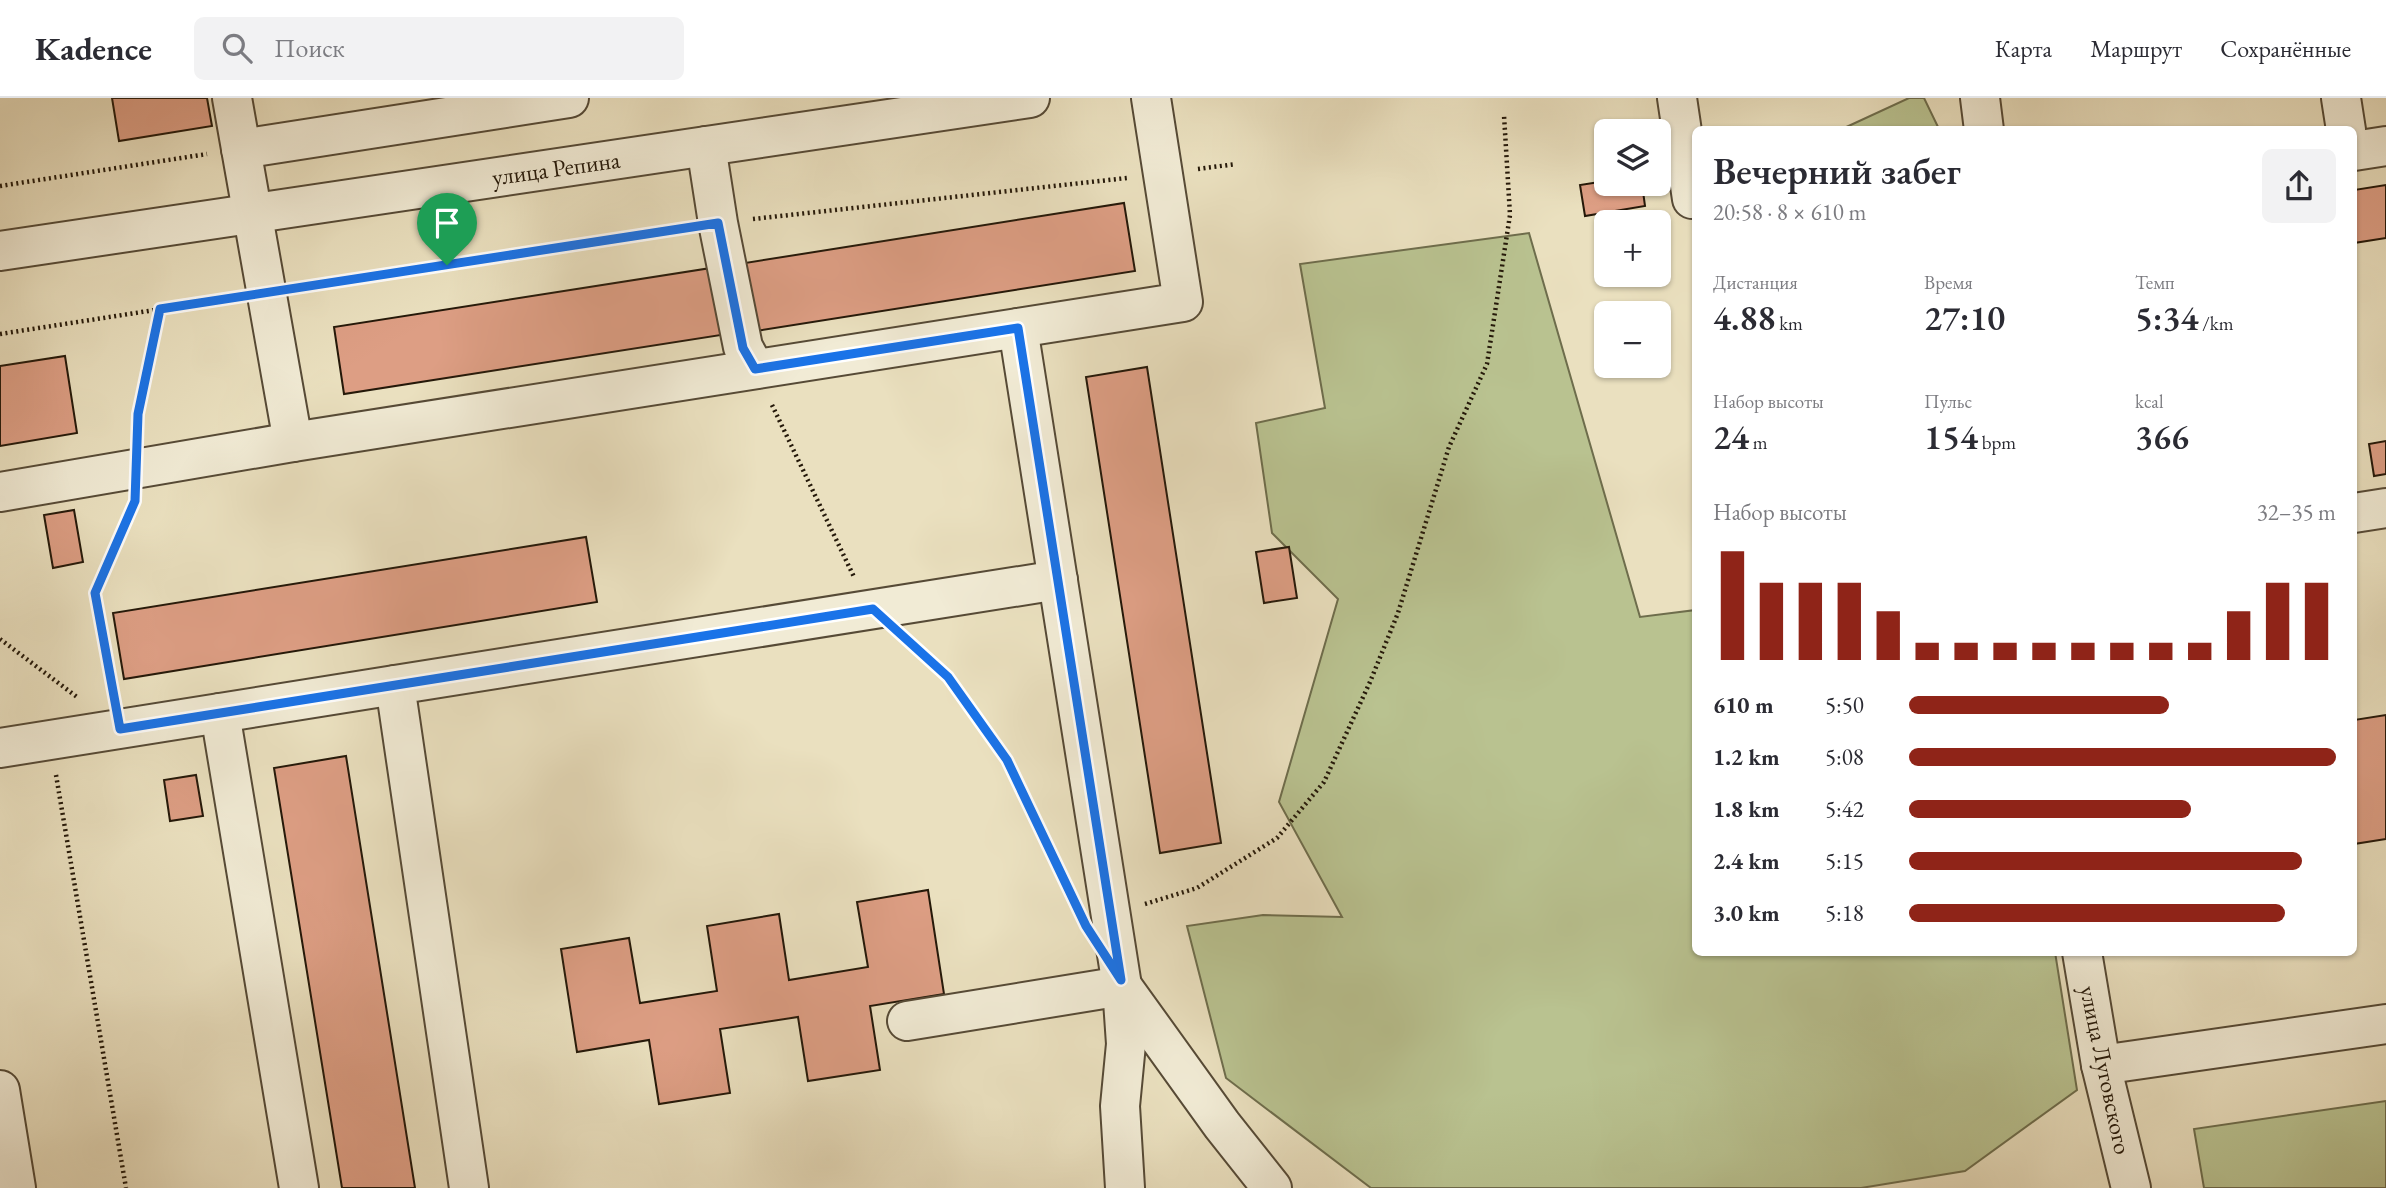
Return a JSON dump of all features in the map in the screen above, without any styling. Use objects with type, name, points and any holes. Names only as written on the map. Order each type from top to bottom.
[{"type":"street","points":[[232,98],[293,442]]},
{"type":"street","points":[[241,149],[569,98]]},
{"type":"street","name":"улица Репина","points":[[0,251],[1030,98]]},
{"type":"street","points":[[0,492],[293,442],[1183,302],[1151,98]]},
{"type":"street","points":[[1677,98],[1692,199]]},
{"type":"street","points":[[1980,98],[1984,126]]},
{"type":"street","points":[[2340,98],[2345,126]]},
{"type":"street","points":[[706,146],[743,348],[755,369]]},
{"type":"street","points":[[2357,151],[2386,146]]},
{"type":"street","points":[[1018,328],[1122,986],[1126,1044],[1120,1106],[1125,1188]]},
{"type":"street","points":[[2357,513],[2386,508]]},
{"type":"street","points":[[0,748],[1058,580]]},
{"type":"street","points":[[395,685],[469,1188]]},
{"type":"street","points":[[220,713],[299,1188]]},
{"type":"street","name":"улица Луговского","points":[[2083,956],[2101,1065],[2131,1188]]},
{"type":"street","points":[[907,1021],[1122,986]]},
{"type":"street","points":[[1122,986],[1222,1125],[1272,1188]]},
{"type":"street","points":[[2101,1065],[2386,1024]]},
{"type":"street","points":[[0,1090],[16,1188]]},
{"type":"path","points":[[1111,915],[1197,888],[1266,845],[1277,838],[1324,782],[1398,613],[1449,447],[1488,364],[1510,215],[1504,115]]},
{"type":"path","points":[[0,186],[241,149]]},
{"type":"path","points":[[0,334],[718,223],[1236,164]]},
{"type":"path","points":[[120,729],[95,593],[135,501],[138,414],[160,309]]},
{"type":"path","points":[[755,369],[860,590],[873,609],[948,677],[1007,760],[1069,890]]},
{"type":"path","points":[[0,639],[120,729]]},
{"type":"path","points":[[50,740],[126,1188]]},
{"type":"green space","points":[[1909,98],[1924,98],[1938,126],[1848,126]]},
{"type":"green space","points":[[1529,233],[1640,617],[1692,610],[1692,956],[2056,956],[2077,1090],[1965,1171],[1861,1188],[1371,1188],[1226,1078],[1187,926],[1263,915],[1342,917],[1279,802],[1338,599],[1272,533],[1256,423],[1325,408],[1300,264]]},
{"type":"green space","points":[[2386,1101],[2386,1188],[2204,1188],[2194,1129]]},
{"type":"building","points":[[112,98],[207,98],[212,126],[119,141]]},
{"type":"building","points":[[1594,183],[1594,196],[1644,196],[1645,206],[1621,210],[1594,210],[1594,214],[1585,216],[1580,185]]},
{"type":"building","points":[[2386,185],[2386,238],[2357,243],[2357,190]]},
{"type":"building","points":[[1124,203],[1135,271],[756,331],[745,263]]},
{"type":"building","points":[[711,268],[721,335],[344,394],[334,327]]},
{"type":"building","points":[[65,356],[77,433],[0,446],[0,366]]},
{"type":"building","points":[[1147,367],[1221,843],[1160,853],[1086,377]]},
{"type":"building","points":[[2386,441],[2386,474],[2374,476],[2369,444]]},
{"type":"building","points":[[74,510],[83,562],[53,568],[44,515]]},
{"type":"building","points":[[586,537],[597,602],[124,679],[113,613]]},
{"type":"building","points":[[1289,547],[1297,598],[1264,603],[1256,552]]},
{"type":"building","points":[[2386,715],[2386,839],[2357,844],[2357,720]]},
{"type":"building","points":[[346,756],[415,1188],[342,1188],[274,768]]},
{"type":"building","points":[[196,775],[203,816],[170,821],[164,780]]},
{"type":"building","points":[[928,890],[944,994],[870,1006],[880,1070],[808,1081],[798,1017],[720,1029],[730,1093],[659,1104],[649,1040],[577,1052],[561,949],[629,938],[640,1003],[717,991],[707,926],[779,914],[789,980],[868,967],[857,902]]},
{"type":"route","points":[[718,223],[743,348],[755,369],[1018,328],[1121,980],[1086,926],[1007,760],[948,677],[873,609],[120,729],[95,593],[135,501],[138,414],[160,309],[447,265],[718,223]]}]
